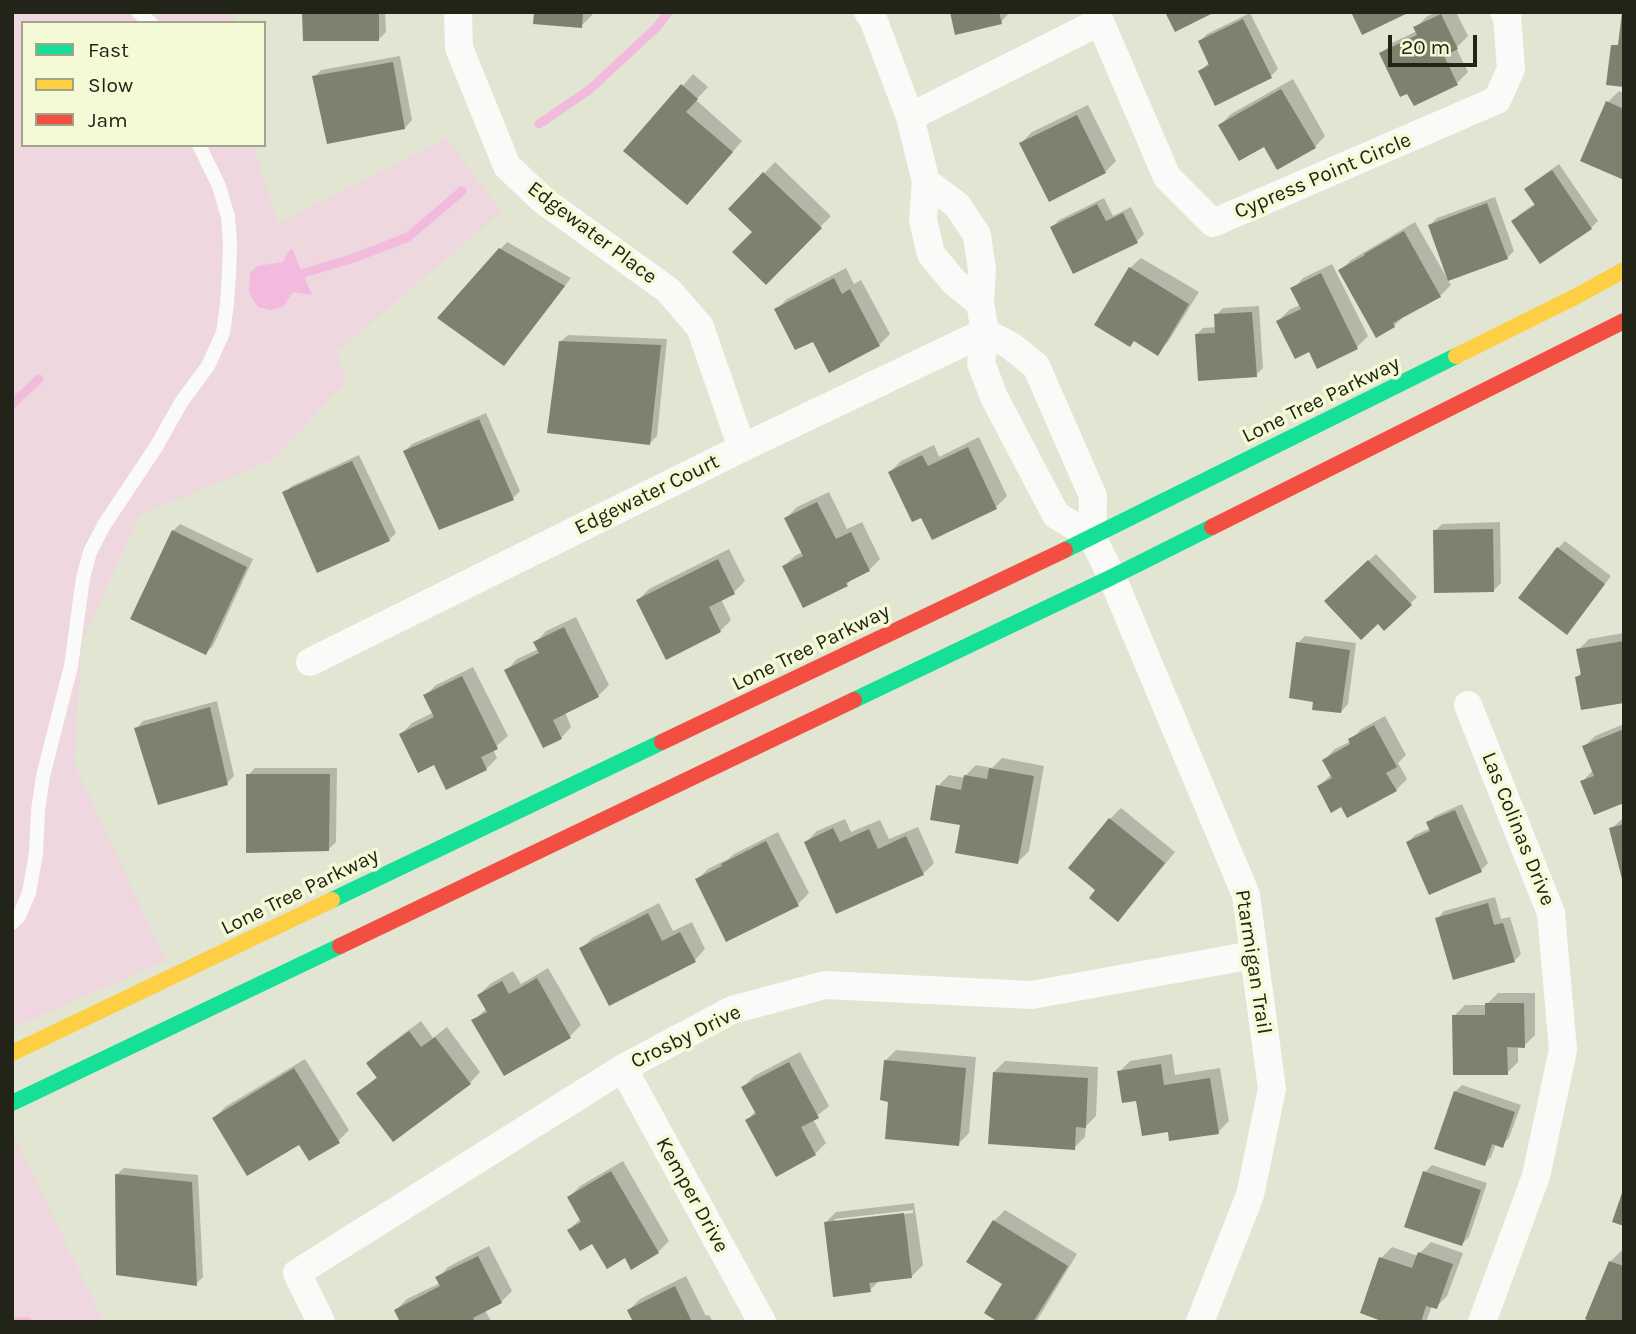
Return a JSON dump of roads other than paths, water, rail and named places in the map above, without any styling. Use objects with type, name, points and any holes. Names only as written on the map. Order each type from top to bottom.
[{"type":"street","name":"Edgewater Place","points":[[458,12],[459,48],[507,166],[544,201],[668,290],[700,327],[743,448]]},
{"type":"street","points":[[868,12],[910,117],[926,182],[923,220],[931,254],[954,282],[980,303]]},
{"type":"street","name":"Cypress Point Circle","points":[[1098,17],[1167,177],[1213,223],[1497,100],[1510,69],[1507,16],[1504,12]]},
{"type":"street","points":[[910,117],[1098,17]]},
{"type":"street","points":[[926,182],[957,205],[977,235],[982,270],[980,303],[985,332],[981,363],[994,397],[1056,515],[1092,537]]},
{"type":"street","name":"Lone Tree Parkway","points":[[12,1053],[1092,537],[1577,296],[1624,270]]},
{"type":"street","points":[[12,1103],[1112,577],[1624,321]]},
{"type":"street","name":"Edgewater Court","points":[[310,662],[985,332]]},
{"type":"street","points":[[985,332],[1012,346],[1036,366],[1093,496],[1092,537]]},
{"type":"street","name":"Ptarmigan Trail","points":[[1092,537],[1112,577],[1246,895],[1272,1089],[1250,1195],[1200,1322]]},
{"type":"street","name":"Las Colinas Drive","points":[[1468,705],[1551,913],[1563,1050],[1536,1176],[1482,1322]]},
{"type":"street","name":"Crosby Drive","points":[[321,1322],[297,1273],[623,1068],[732,1010],[825,985],[1032,995],[1254,955]]},
{"type":"street","name":"Kemper Drive","points":[[623,1068],[762,1322]]},
{"type":"lane","points":[[12,923],[19,916],[29,893],[36,853],[43,776],[71,666],[83,578],[90,552],[104,524],[156,447],[182,401],[208,366],[223,333],[229,274],[228,217],[219,186],[200,147]]},
{"type":"waterway","points":[[539,124],[589,90],[657,27],[668,12]]},
{"type":"waterway","points":[[291,277],[354,258],[408,237],[462,191]]},
{"type":"waterway","points":[[12,404],[39,379]]},
{"type":"waterway","points":[[12,1322],[28,1322]]}]
